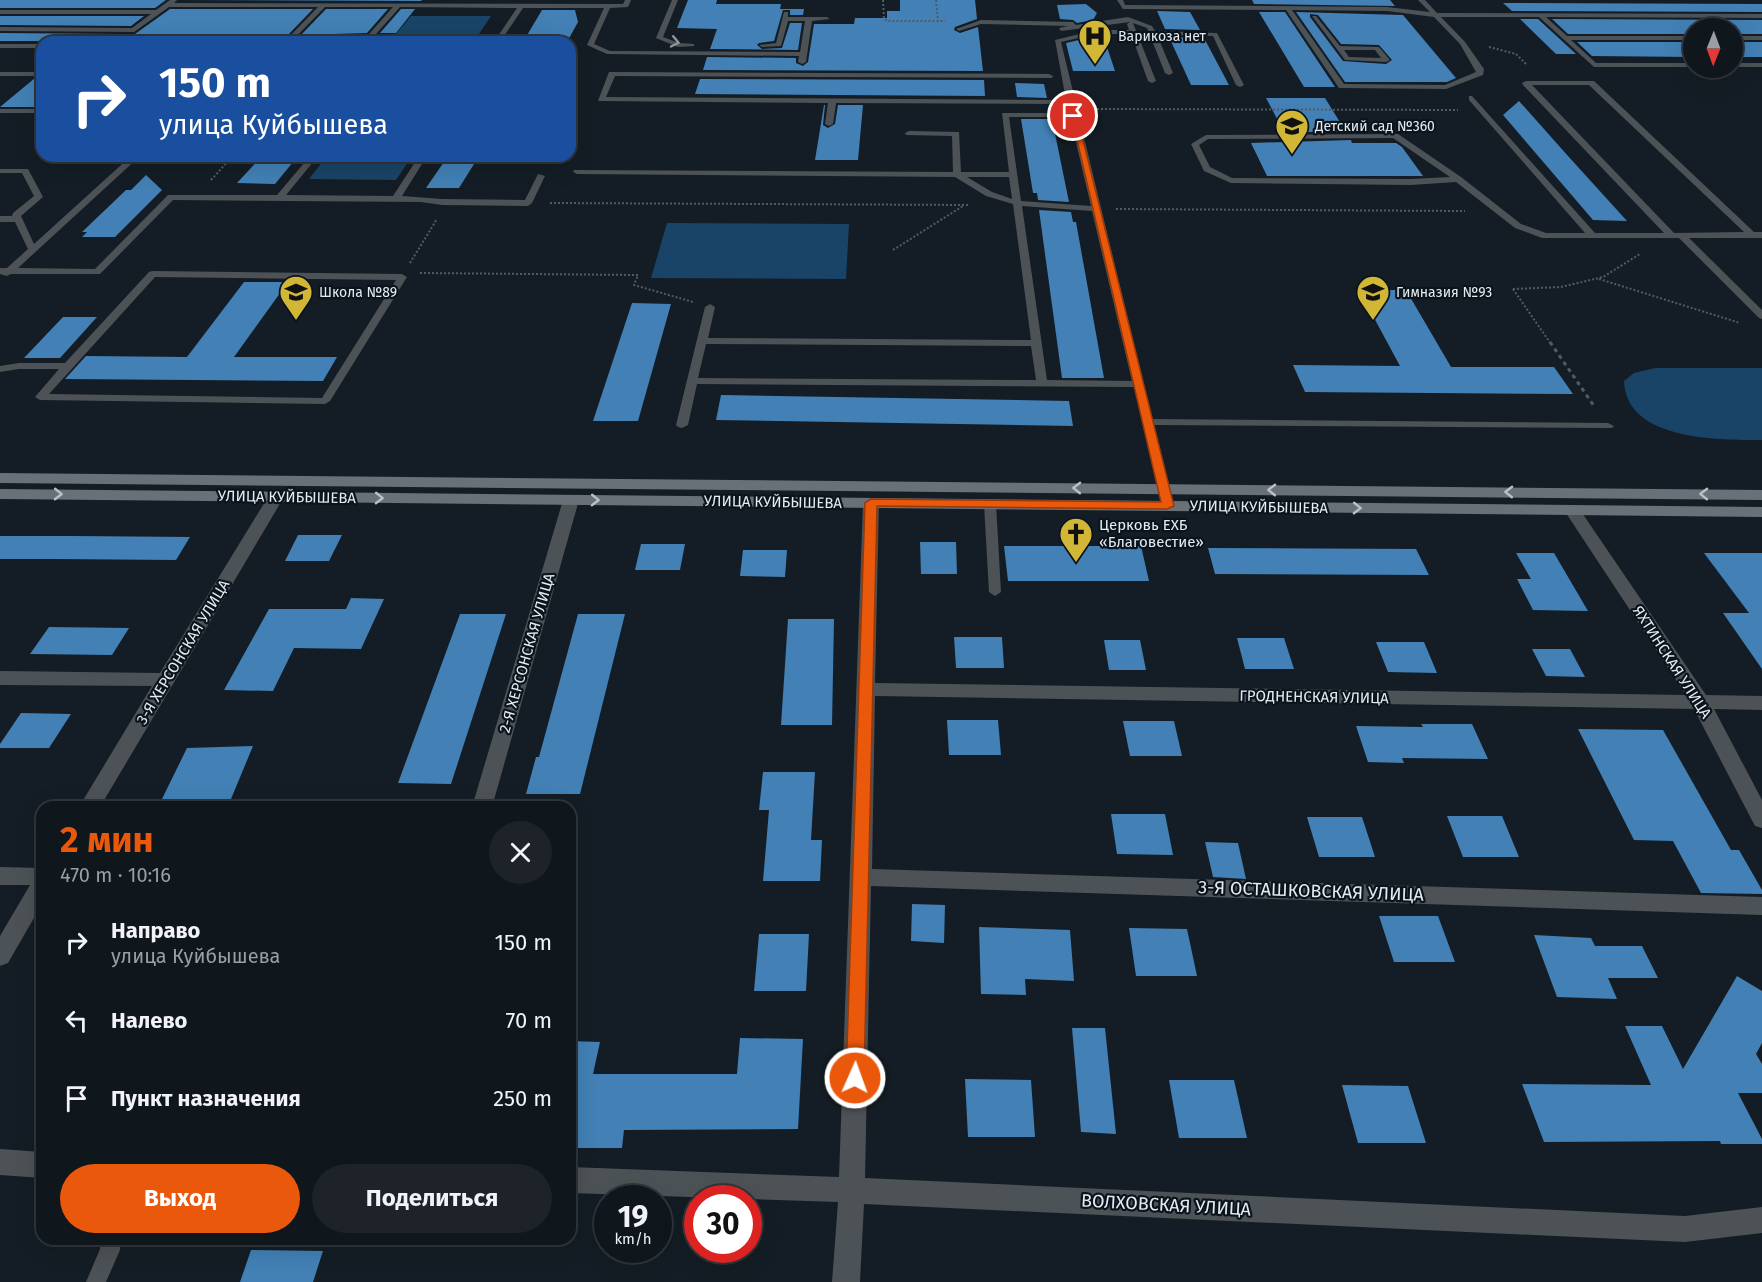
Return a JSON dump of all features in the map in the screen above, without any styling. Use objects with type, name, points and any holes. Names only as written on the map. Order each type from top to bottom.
[{"type":"main road","name":"УЛИЦА КУЙБЫШЕВА","points":[[0,478],[286,481],[574,492]]},
{"type":"main road","points":[[276,497],[286,481]]},
{"type":"main road","name":"УЛИЦА КУЙБЫШЕВА","points":[[0,494],[276,497],[574,492],[871,495],[1164,489],[1762,495]]},
{"type":"main road","points":[[1164,489],[1167,506]]},
{"type":"main road","points":[[1562,493],[1572,510]]},
{"type":"main road","name":"УЛИЦА КУЙБЫШЕВА","points":[[871,495],[990,504],[1762,512]]},
{"type":"street","name":"2-Я ХЕРСОНСКАЯ УЛИЦА","points":[[484,801],[574,492]]},
{"type":"street","points":[[846,1282],[852,1190],[871,495]]},
{"type":"street","name":"3-Я ХЕРСОНСКАЯ УЛИЦА","points":[[93,801],[276,497]]},
{"type":"street","name":"ЯХТИНСКАЯ УЛИЦА","points":[[1572,510],[1701,703],[1762,820]]},
{"type":"street","points":[[0,678],[166,680]]},
{"type":"street","name":"ГРОДНЕНСКАЯ УЛИЦА","points":[[866,689],[1762,703]]},
{"type":"street","points":[[0,876],[36,877]]},
{"type":"street","name":"3-Я ОСТАШКОВСКАЯ УЛИЦА","points":[[861,877],[1762,906]]},
{"type":"street","points":[[0,956],[36,895]]},
{"type":"street","points":[[0,1162],[36,1165]]},
{"type":"street","name":"ВОЛХОВСКАЯ УЛИЦА","points":[[576,1180],[852,1190],[1685,1229],[1762,1220]]},
{"type":"lane","points":[[0,29],[134,30],[174,0]]},
{"type":"lane","points":[[167,5],[626,6],[628,0]]},
{"type":"lane","points":[[675,0],[659,38],[678,45],[712,45]]},
{"type":"lane","points":[[1288,9],[1342,86],[1446,87],[1480,73],[1480,69],[1463,43],[1421,0]]},
{"type":"lane","points":[[294,36],[330,4]]},
{"type":"lane","points":[[1152,81],[1122,4],[1288,9],[1387,9],[1434,15],[1762,15]]},
{"type":"lane","points":[[370,36],[398,6]]},
{"type":"lane","points":[[501,36],[521,6]]},
{"type":"lane","points":[[608,6],[590,45],[609,53],[804,54]]},
{"type":"lane","points":[[1294,17],[1396,17],[1406,11]]},
{"type":"lane","points":[[0,12],[158,12]]},
{"type":"lane","points":[[1540,15],[1594,65],[1683,65]]},
{"type":"lane","points":[[723,45],[779,45],[785,16],[827,19]]},
{"type":"lane","points":[[1314,17],[1347,60],[1386,60],[1377,48],[1338,48]]},
{"type":"lane","points":[[799,75],[809,19]]},
{"type":"lane","points":[[959,29],[981,22],[1078,24],[1128,19],[1150,27],[1169,73]]},
{"type":"lane","points":[[1061,29],[1078,24]]},
{"type":"lane","points":[[1132,32],[1096,32],[1057,41],[1164,489]]},
{"type":"lane","points":[[1153,33],[1215,34],[1240,85]]},
{"type":"lane","points":[[1565,38],[1683,38]]},
{"type":"lane","points":[[1743,38],[1762,38]]},
{"type":"lane","points":[[0,46],[36,46]]},
{"type":"lane","points":[[609,53],[612,74],[601,99],[832,101],[1072,109]]},
{"type":"lane","points":[[1743,65],[1762,65]]},
{"type":"lane","points":[[0,74],[36,74]]},
{"type":"lane","points":[[612,74],[1049,76]]},
{"type":"lane","points":[[1752,235],[1591,83],[1526,83],[1676,235],[1762,316]]},
{"type":"lane","points":[[1472,98],[1591,234]]},
{"type":"lane","points":[[829,124],[832,101]]},
{"type":"lane","points":[[1042,384],[1005,115],[1072,109]]},
{"type":"lane","points":[[0,111],[36,111]]},
{"type":"lane","points":[[909,134],[956,134],[957,175]]},
{"type":"lane","points":[[1458,179],[1411,182],[1231,180],[1207,169],[1195,144],[1206,136],[1395,136],[1458,179],[1518,226],[1545,236],[1762,235]]},
{"type":"lane","points":[[0,277],[11,271],[129,162]]},
{"type":"lane","points":[[279,198],[309,162]]},
{"type":"lane","points":[[396,199],[419,162]]},
{"type":"lane","points":[[0,171],[26,171],[39,197],[16,215],[33,251]]},
{"type":"lane","points":[[577,172],[1013,175]]},
{"type":"lane","points":[[957,175],[989,194],[1017,204],[1096,209]]},
{"type":"lane","points":[[0,271],[97,272],[171,197],[528,203],[541,176]]},
{"type":"lane","points":[[0,219],[18,219]]},
{"type":"lane","points":[[152,274],[403,275],[325,401],[40,397],[152,274]]},
{"type":"lane","points":[[682,424],[710,307]]},
{"type":"lane","points":[[703,341],[1036,344]]},
{"type":"lane","points":[[0,369],[19,366],[68,366]]},
{"type":"lane","points":[[693,381],[1138,384]]},
{"type":"lane","points":[[1147,422],[1608,426]]},
{"type":"lane","points":[[990,504],[994,592]]},
{"type":"lane","points":[[96,1282],[110,1245]]},
{"type":"path","points":[[883,0],[884,18],[888,21],[981,22]]},
{"type":"path","points":[[936,0],[938,21]]},
{"type":"path","points":[[1072,109],[1483,110]]},
{"type":"path","points":[[211,180],[227,162]]},
{"type":"path","points":[[528,203],[1017,204]]},
{"type":"path","points":[[893,250],[964,205]]},
{"type":"path","points":[[1096,209],[1496,211]]},
{"type":"path","points":[[403,275],[434,223]]},
{"type":"path","points":[[1608,426],[1512,289],[1561,287],[1598,278],[1676,235]]},
{"type":"path","points":[[403,275],[638,275],[634,285],[710,307]]},
{"type":"path","points":[[1598,278],[1740,323]]},
{"type":"shaded area","points":[[411,16],[491,16],[478,36],[394,36]]},
{"type":"shaded area","points":[[322,162],[408,162],[396,180],[309,179]]},
{"type":"shaded area","points":[[667,223],[849,224],[846,279],[651,278]]},
{"type":"shaded area","points":[[1655,368],[1762,368],[1762,440],[1723,439],[1678,433],[1657,426],[1640,416],[1629,401],[1624,381],[1634,373]]},
{"type":"building","points":[[0,0],[166,0],[155,8],[0,8]]},
{"type":"building","points":[[179,0],[422,0],[421,1]]},
{"type":"building","points":[[688,0],[717,0],[716,4],[781,4],[780,9],[804,9],[803,15],[790,15],[790,10],[783,10],[774,41],[757,45],[762,49],[782,48],[790,23],[802,23],[798,50],[710,49],[717,29],[677,28]]},
{"type":"building","points":[[900,0],[975,0],[977,19],[955,27],[954,30],[960,33],[978,27],[983,71],[703,70],[707,57],[796,58],[796,63],[803,66],[808,62],[814,24],[854,24],[855,18],[887,18],[887,11],[900,11]]},
{"type":"building","points":[[1252,0],[1390,0],[1395,6],[1254,4]]},
{"type":"building","points":[[1503,3],[1762,4],[1762,12],[1512,11]]},
{"type":"building","points":[[1086,4],[1097,13],[1093,20],[1077,23],[1073,20],[1060,19],[1057,5]]},
{"type":"building","points":[[170,9],[313,9],[288,35],[135,34]]},
{"type":"building","points":[[326,9],[388,9],[367,33],[301,35]]},
{"type":"building","points":[[401,9],[415,9],[396,33],[380,33]]},
{"type":"building","points":[[542,10],[575,10],[578,22],[570,36],[527,36]]},
{"type":"building","points":[[1157,11],[1190,12],[1200,30],[1165,29]]},
{"type":"building","points":[[1259,12],[1285,12],[1335,87],[1304,87]]},
{"type":"building","points":[[1296,12],[1403,15],[1456,78],[1447,82],[1345,82]],"holes":[[[1310,14],[1318,15],[1341,44],[1379,45],[1392,60],[1386,64],[1343,61],[1310,17]]]},
{"type":"building","points":[[0,16],[144,16],[131,26],[0,25]]},
{"type":"building","points":[[1520,19],[1538,19],[1576,54],[1556,54]]},
{"type":"building","points":[[1552,19],[1683,20],[1683,34],[1568,34]]},
{"type":"building","points":[[1743,20],[1762,20],[1762,34],[1743,34]]},
{"type":"building","points":[[0,33],[120,34],[117,36],[36,36],[36,41],[0,41]]},
{"type":"building","points":[[1169,37],[1204,38],[1229,85],[1191,85]]},
{"type":"building","points":[[1083,39],[1081,43],[1106,44],[1115,71],[1073,71],[1066,43]]},
{"type":"building","points":[[1577,42],[1683,42],[1683,57],[1592,56]]},
{"type":"building","points":[[1743,42],[1762,42],[1762,57],[1743,57]]},
{"type":"building","points":[[35,78],[36,78],[36,107],[0,107]]},
{"type":"building","points":[[700,79],[984,80],[985,96],[695,94]]},
{"type":"building","points":[[1015,83],[1044,84],[1047,98],[1017,97]]},
{"type":"building","points":[[1266,98],[1325,98],[1346,132],[1284,132]]},
{"type":"building","points":[[1519,101],[1627,221],[1593,220],[1503,115]]},
{"type":"building","points":[[824,105],[823,125],[828,128],[835,124],[838,105],[863,105],[858,160],[815,160]]},
{"type":"building","points":[[1021,119],[1052,119],[1069,202],[1038,200],[1037,193],[1033,193]]},
{"type":"building","points":[[1351,140],[1352,143],[1396,143],[1402,147],[1423,176],[1267,176],[1251,143]]},
{"type":"building","points":[[256,162],[293,162],[275,184],[237,183]]},
{"type":"building","points":[[444,162],[475,162],[459,188],[426,188]]},
{"type":"building","points":[[146,175],[162,190],[115,237],[82,237],[87,232],[82,232],[126,190],[131,190]]},
{"type":"building","points":[[1039,210],[1071,212],[1073,222],[1076,222],[1104,378],[1062,378]]},
{"type":"building","points":[[244,282],[288,282],[234,357],[337,357],[323,381],[65,379],[86,356],[187,357]]},
{"type":"building","points":[[1359,290],[1406,290],[1451,367],[1554,367],[1573,394],[1305,392],[1293,365],[1400,366]]},
{"type":"building","points":[[632,303],[671,304],[638,421],[593,421]]},
{"type":"building","points":[[63,317],[97,317],[60,358],[24,358]]},
{"type":"building","points":[[721,395],[1069,401],[1073,426],[716,420]]},
{"type":"building","points":[[298,535],[342,535],[329,561],[285,561]]},
{"type":"building","points":[[0,536],[190,537],[176,560],[0,559]]},
{"type":"building","points":[[920,542],[956,542],[957,574],[921,574]]},
{"type":"building","points":[[641,544],[685,544],[680,570],[635,570]]},
{"type":"building","name":"Церковь ЕХБ «Благовестие»","points":[[1004,546],[1141,546],[1149,581],[1008,581]]},
{"type":"building","points":[[1208,548],[1416,549],[1429,575],[1215,574]]},
{"type":"building","points":[[743,550],[787,550],[785,577],[740,576]]},
{"type":"building","points":[[1516,553],[1554,553],[1588,611],[1533,610],[1517,579],[1531,579]]},
{"type":"building","points":[[1704,553],[1762,553],[1762,669],[1723,613],[1749,613]]},
{"type":"building","points":[[351,598],[384,599],[361,649],[294,648],[273,691],[224,690],[269,609],[346,609]]},
{"type":"building","points":[[460,614],[506,614],[451,784],[398,783]]},
{"type":"building","points":[[578,614],[625,614],[580,794],[526,794],[536,757],[539,757]]},
{"type":"building","points":[[788,619],[834,619],[832,725],[781,725]]},
{"type":"building","points":[[49,627],[129,628],[112,655],[30,654]]},
{"type":"building","points":[[954,637],[1002,637],[1004,668],[956,668]]},
{"type":"building","points":[[1237,638],[1284,638],[1294,669],[1245,669]]},
{"type":"building","points":[[1104,640],[1140,640],[1146,670],[1109,670]]},
{"type":"building","points":[[1376,642],[1424,642],[1437,673],[1388,672]]},
{"type":"building","points":[[1532,649],[1570,649],[1585,677],[1546,676]]},
{"type":"building","points":[[21,713],[71,714],[49,748],[0,748],[0,744]]},
{"type":"building","points":[[947,720],[998,720],[1001,755],[949,755]]},
{"type":"building","points":[[1123,721],[1174,721],[1182,756],[1130,756]]},
{"type":"building","points":[[1421,724],[1472,724],[1488,759],[1402,758],[1404,763],[1368,762],[1356,726],[1423,727]]},
{"type":"building","points":[[1578,729],[1663,730],[1731,850],[1739,850],[1762,890],[1762,894],[1701,893],[1673,841],[1634,840]]},
{"type":"building","points":[[253,746],[231,799],[161,801],[187,748]]},
{"type":"building","points":[[763,772],[815,772],[811,840],[822,840],[820,881],[763,881],[769,810],[759,810]]},
{"type":"building","points":[[1111,814],[1165,814],[1173,855],[1117,854]]},
{"type":"building","points":[[1447,816],[1502,816],[1519,857],[1463,857]]},
{"type":"building","points":[[1307,817],[1362,817],[1375,857],[1319,857]]},
{"type":"building","points":[[1205,842],[1238,843],[1246,879],[1213,877]]},
{"type":"building","points":[[912,904],[945,905],[944,943],[911,941]]},
{"type":"building","points":[[1379,916],[1438,916],[1455,962],[1394,962]]},
{"type":"building","points":[[979,927],[1070,930],[1074,981],[1025,979],[1026,995],[981,994]]},
{"type":"building","points":[[1129,928],[1187,929],[1197,976],[1136,976]]},
{"type":"building","points":[[759,934],[809,934],[806,991],[754,991]]},
{"type":"building","points":[[1534,935],[1591,938],[1595,946],[1642,946],[1658,978],[1608,978],[1617,999],[1557,997]]},
{"type":"building","points":[[1737,976],[1762,991],[1762,1043],[1756,1054],[1762,1064],[1762,1093],[1738,1093],[1762,1139],[1762,1144],[1721,1144],[1720,1141],[1544,1142],[1522,1084],[1651,1085],[1625,1026],[1662,1026],[1683,1069]]},
{"type":"building","points":[[1072,1028],[1105,1028],[1116,1134],[1081,1132]]},
{"type":"building","points":[[740,1038],[803,1039],[798,1129],[624,1130],[622,1148],[576,1148],[576,1041],[600,1042],[593,1074],[737,1074]]},
{"type":"building","points":[[965,1079],[1031,1080],[1035,1137],[968,1137]]},
{"type":"building","points":[[1169,1080],[1234,1080],[1247,1138],[1179,1138]]},
{"type":"building","points":[[1342,1085],[1408,1086],[1426,1143],[1358,1143]]},
{"type":"building","points":[[251,1250],[323,1251],[313,1282],[240,1282]]},
{"type":"place","name":"Варикоза нет","points":[[1095,65]]},
{"type":"place","name":"Детский сад №360","points":[[1292,155]]},
{"type":"place","name":"Школа №89","points":[[296,321]]},
{"type":"place","name":"Гимназия №93","points":[[1373,321]]},
{"type":"place","name":"Церковь ЕХБ «Благовестие»","points":[[1076,563]]},
{"type":"route","points":[[855,1078],[871,503],[1167,506],[1073,116]]}]
